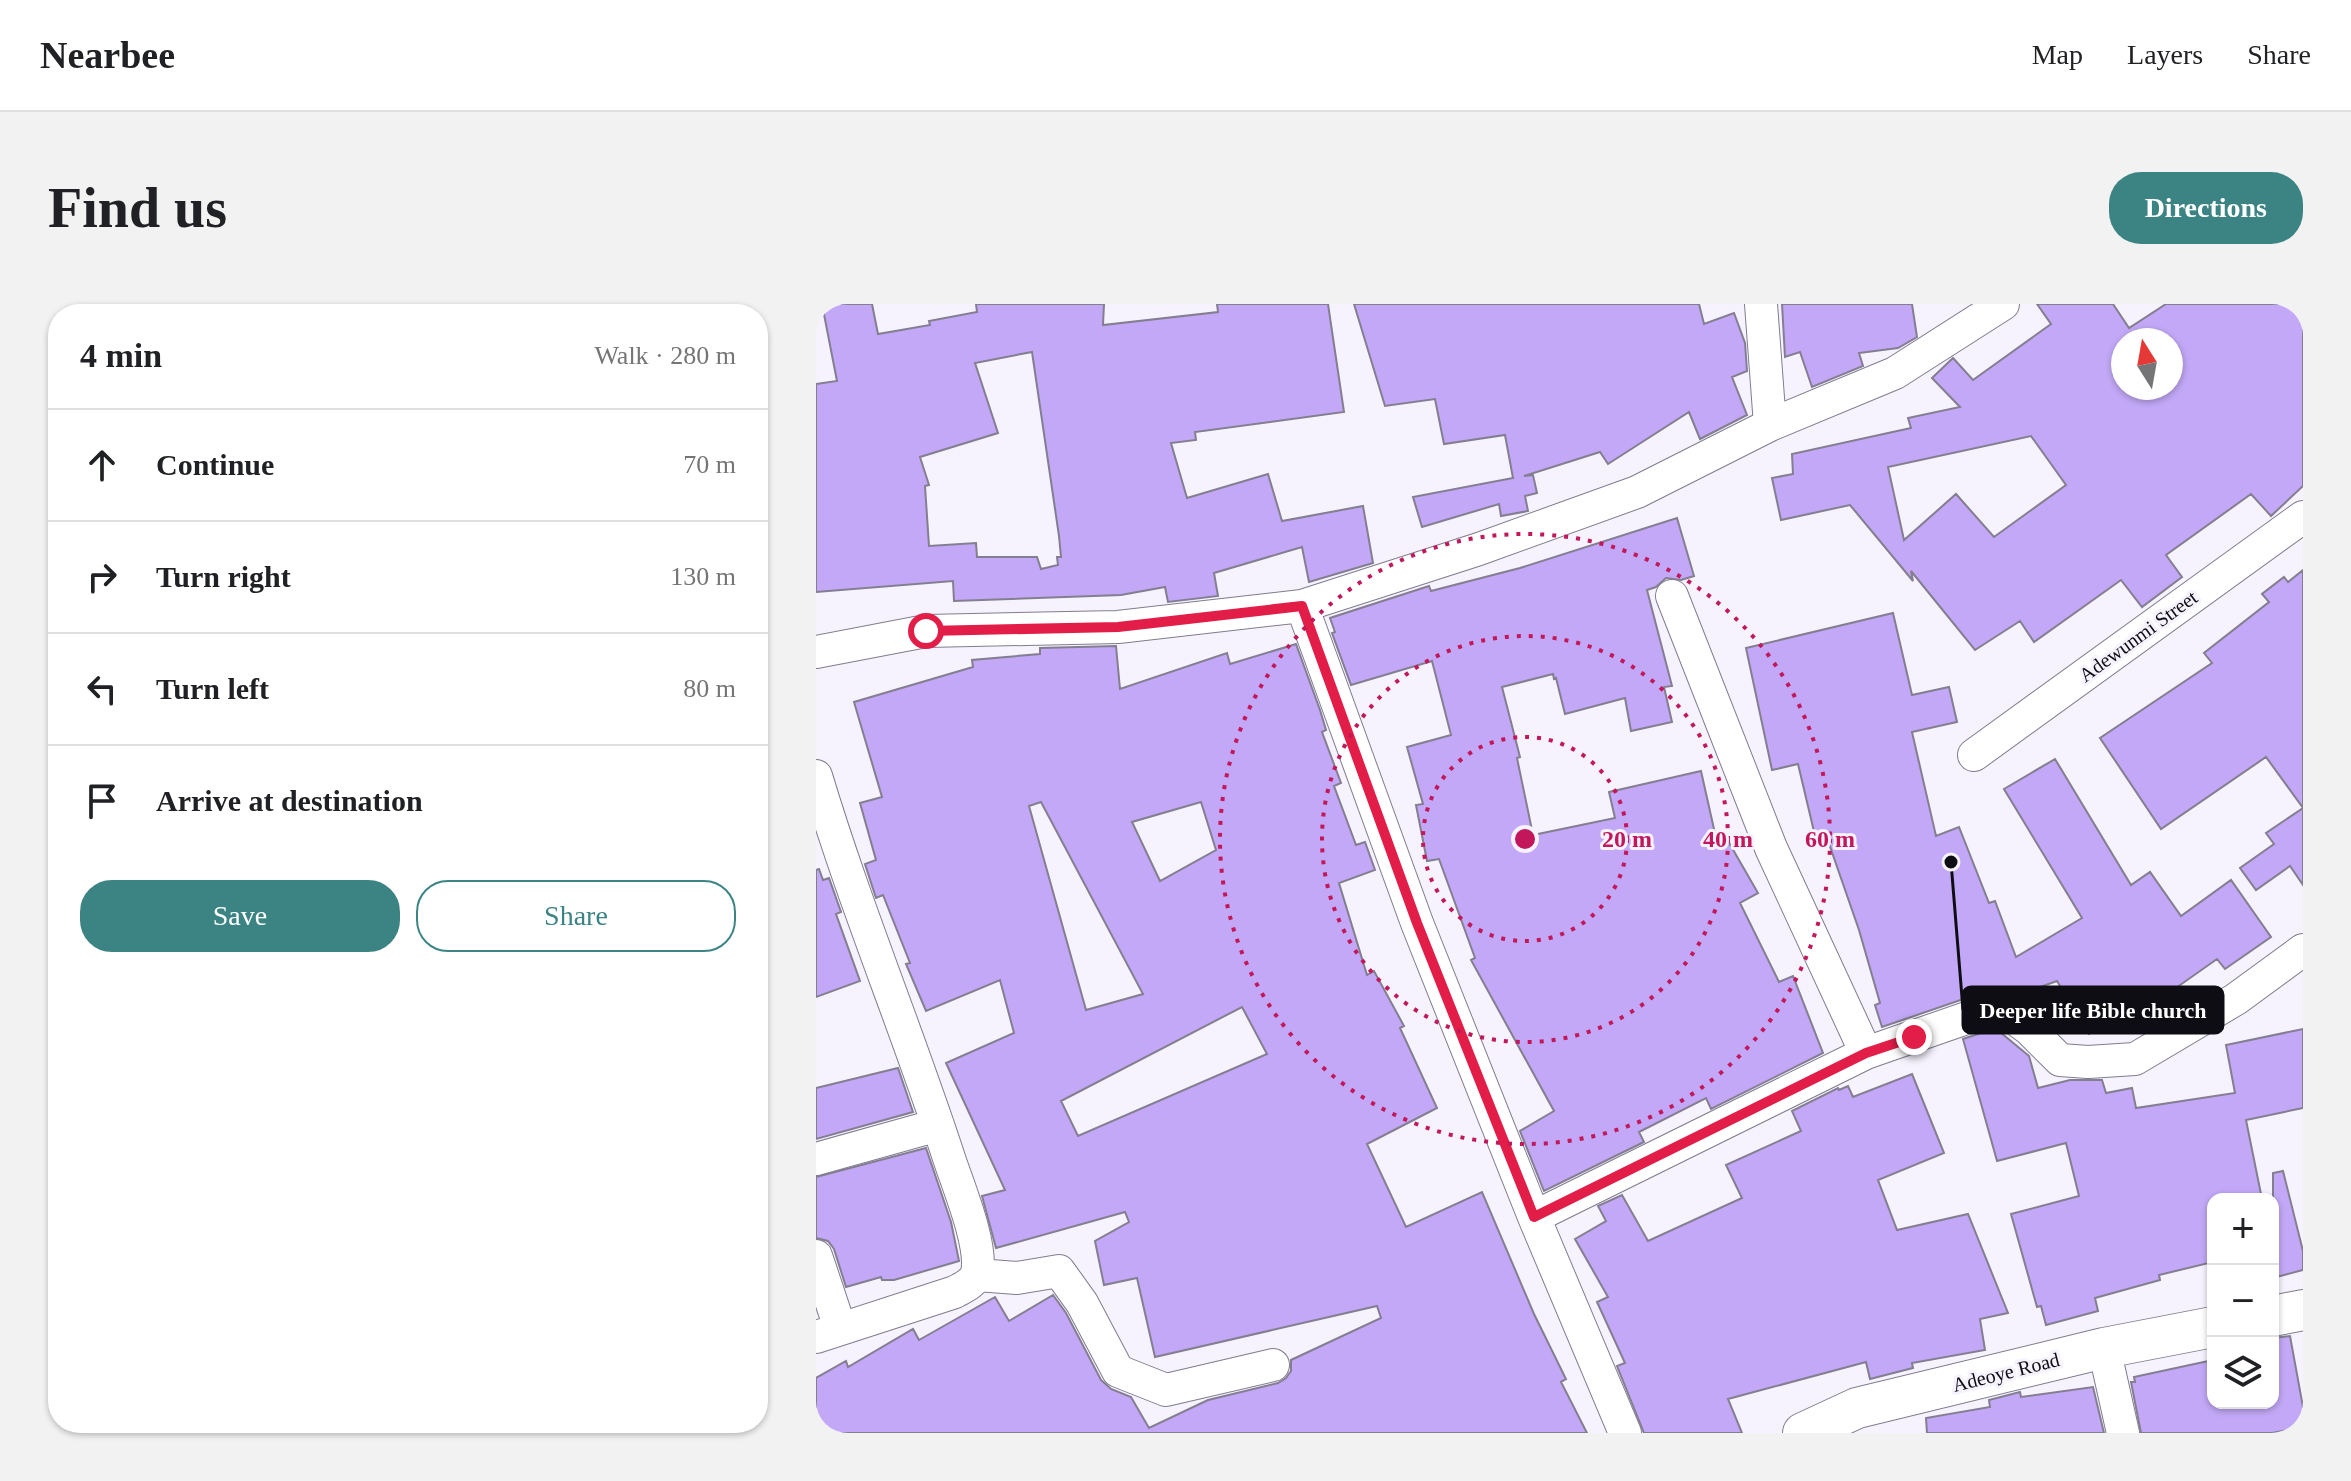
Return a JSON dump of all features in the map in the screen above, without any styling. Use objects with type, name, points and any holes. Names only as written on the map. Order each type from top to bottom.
[{"type":"street","points":[[1761,304],[1770,425]]},
{"type":"street","points":[[816,652],[926,631],[1118,627],[1302,606],[1479,549],[1637,492],[1770,425],[1895,373],[2003,304]]},
{"type":"street","name":"Adewunmi Street","points":[[1974,755],[2303,517]]},
{"type":"street","points":[[1672,596],[1771,848],[1866,1053]]},
{"type":"street","points":[[1302,606],[1417,923],[1534,1217],[1625,1433]]},
{"type":"street","points":[[816,776],[834,836],[970,1221],[977,1275],[970,1284],[955,1292],[828,1333],[816,1256]]},
{"type":"street","points":[[1534,1217],[1866,1053],[1984,1012],[2007,1013],[2029,1029],[2060,1060],[2135,1059],[2236,999],[2303,950]]},
{"type":"street","points":[[816,1159],[938,1125]]},
{"type":"street","points":[[977,1275],[1017,1278],[1059,1271],[1082,1303],[1118,1371],[1166,1390],[1273,1365]]},
{"type":"street","points":[[2279,1315],[2303,1310]]},
{"type":"street","name":"Adeoye Road","points":[[1803,1433],[1857,1408],[2104,1348],[2207,1328]]},
{"type":"street","points":[[2104,1348],[2123,1433]]},
{"type":"building","points":[[822,304],[872,304],[878,334],[930,325],[929,321],[977,312],[976,304],[1104,304],[1103,325],[1218,312],[1217,304],[1328,304],[1344,412],[1195,432],[1196,440],[1171,443],[1187,498],[1268,474],[1282,521],[1363,506],[1373,563],[1309,582],[1302,547],[1214,573],[1218,596],[1168,602],[1165,587],[1121,595],[954,601],[953,581],[816,592],[816,384],[837,381]],"holes":[[[1032,352],[1061,557],[1057,557],[1058,565],[1041,569],[1037,557],[977,557],[976,543],[929,546],[925,486],[929,485],[920,457],[998,433],[975,363]]]},
{"type":"building","points":[[1354,304],[1699,304],[1704,324],[1734,313],[1745,343],[1747,371],[1732,377],[1747,415],[1700,439],[1689,412],[1608,464],[1600,452],[1524,476],[1533,475],[1537,493],[1525,496],[1528,511],[1501,516],[1499,504],[1422,527],[1413,497],[1513,478],[1505,435],[1444,444],[1435,399],[1385,406]]},
{"type":"building","points":[[1782,304],[1912,304],[1917,337],[1898,348],[1859,353],[1863,366],[1812,387],[1800,352],[1785,357]]},
{"type":"building","points":[[2037,304],[2113,304],[2129,328],[2166,304],[2303,304],[2303,486],[2271,516],[2251,494],[2166,555],[2182,577],[2142,607],[2121,580],[2034,642],[2020,621],[1975,650],[1911,571],[1913,581],[1850,505],[1781,520],[1772,478],[1793,474],[1792,454],[1911,428],[1908,418],[1960,407],[1932,378],[1953,358],[1973,380],[2051,324]],"holes":[[[2031,436],[2066,485],[1994,537],[1956,494],[1904,540],[1888,467]]]},
{"type":"building","points":[[1677,518],[1694,576],[1681,580],[1666,578],[1647,590],[1672,686],[1664,687],[1672,722],[1631,731],[1625,698],[1565,714],[1553,674],[1502,687],[1520,757],[1517,758],[1533,835],[1615,818],[1609,792],[1701,771],[1718,847],[1728,841],[1758,893],[1740,903],[1779,982],[1793,976],[1823,1053],[1711,1109],[1706,1098],[1639,1132],[1644,1142],[1544,1191],[1520,1131],[1554,1111],[1471,960],[1475,958],[1439,859],[1427,861],[1416,805],[1423,804],[1407,747],[1451,735],[1432,661],[1351,685],[1332,633],[1335,632],[1330,618],[1429,586],[1431,591],[1520,568]]},
{"type":"building","points":[[2303,570],[2303,808],[2266,757],[2161,829],[2100,738],[2212,663],[2204,653],[2269,602],[2262,594],[2284,577],[2288,582]]},
{"type":"building","points":[[1893,613],[1912,695],[1949,687],[1957,722],[1912,732],[1936,836],[1959,827],[1989,903],[1995,901],[2016,957],[2082,918],[2004,789],[2055,759],[2131,885],[2150,872],[2181,916],[2231,880],[2271,937],[2225,969],[2217,959],[2166,995],[2162,990],[2089,1034],[2057,981],[2015,996],[1978,994],[1882,1027],[1875,1005],[1880,1003],[1859,930],[1827,838],[1816,840],[1798,764],[1772,770],[1746,648]]},
{"type":"building","points":[[1296,644],[1320,710],[1326,730],[1322,732],[1341,783],[1334,786],[1356,845],[1365,842],[1375,870],[1339,883],[1367,975],[1374,971],[1404,1026],[1400,1028],[1437,1108],[1367,1144],[1406,1227],[1482,1192],[1534,1314],[1566,1379],[1561,1382],[1587,1433],[823,1433],[816,1422],[816,1378],[846,1361],[848,1367],[913,1329],[919,1340],[995,1297],[1009,1321],[1053,1295],[1066,1313],[1101,1380],[1111,1389],[1131,1397],[1149,1428],[1208,1400],[1278,1383],[1291,1371],[1291,1360],[1381,1318],[1377,1306],[1155,1357],[1137,1278],[1104,1285],[1095,1241],[1129,1222],[1125,1212],[996,1248],[982,1196],[1005,1190],[946,1063],[1014,1033],[1000,980],[926,1011],[906,964],[910,963],[883,895],[876,898],[865,864],[876,860],[860,803],[882,797],[854,702],[973,667],[972,660],[1040,654],[1040,648],[1116,646],[1120,689],[1227,653],[1230,664]],"holes":[[[1041,802],[1143,994],[1086,1010],[1029,806]],[[1201,802],[1216,850],[1160,881],[1132,822]],[[1242,1007],[1267,1054],[1078,1136],[1061,1101]]]},
{"type":"building","points":[[2303,808],[2303,885],[2290,866],[2256,890],[2240,868],[2274,844],[2266,833]]},
{"type":"building","points":[[819,869],[823,880],[829,878],[841,912],[836,914],[860,981],[816,997],[816,870]]},
{"type":"building","points":[[2303,1029],[2303,1108],[2246,1120],[2261,1193],[2207,1193],[2207,1263],[2159,1275],[2160,1280],[2095,1298],[2098,1311],[2046,1325],[2041,1306],[2037,1307],[2011,1214],[2079,1196],[2066,1143],[1997,1161],[1963,1039],[1987,1031],[2000,1032],[2029,1056],[2038,1088],[2070,1080],[2102,1080],[2106,1093],[2132,1088],[2136,1108],[2235,1093],[2226,1045]]},
{"type":"building","points":[[898,1068],[913,1112],[816,1139],[816,1088]]},
{"type":"building","points":[[1912,1074],[1944,1153],[1878,1180],[1897,1230],[1968,1214],[2008,1313],[1980,1319],[1985,1350],[1912,1363],[1913,1368],[1870,1379],[1866,1362],[1728,1399],[1742,1433],[1644,1433],[1617,1366],[1625,1363],[1597,1302],[1608,1297],[1575,1239],[1606,1221],[1598,1206],[1622,1195],[1648,1241],[1742,1198],[1726,1165],[1801,1131],[1792,1111],[1838,1088],[1848,1086],[1853,1097]]},
{"type":"building","points":[[926,1148],[951,1222],[959,1261],[894,1280],[882,1280],[881,1277],[846,1287],[834,1249],[828,1241],[816,1238],[816,1177]]},
{"type":"building","points":[[2283,1171],[2303,1251],[2303,1270],[2279,1276],[2279,1193],[2273,1193],[2273,1173]]},
{"type":"building","points":[[2290,1336],[2303,1407],[2303,1427],[2272,1433],[2141,1433],[2131,1382],[2135,1382],[2134,1377],[2207,1361],[2207,1409],[2279,1409],[2279,1337]]},
{"type":"building","points":[[2093,1387],[2104,1433],[1927,1433],[1926,1418],[1990,1407],[1989,1400],[2020,1392],[2021,1397]]},
{"type":"place","name":"Deeper life Bible church","points":[[1951,862]]},
{"type":"route","points":[[926,631],[1118,627],[1302,606],[1417,923],[1534,1217],[1866,1053],[1914,1037]]}]
